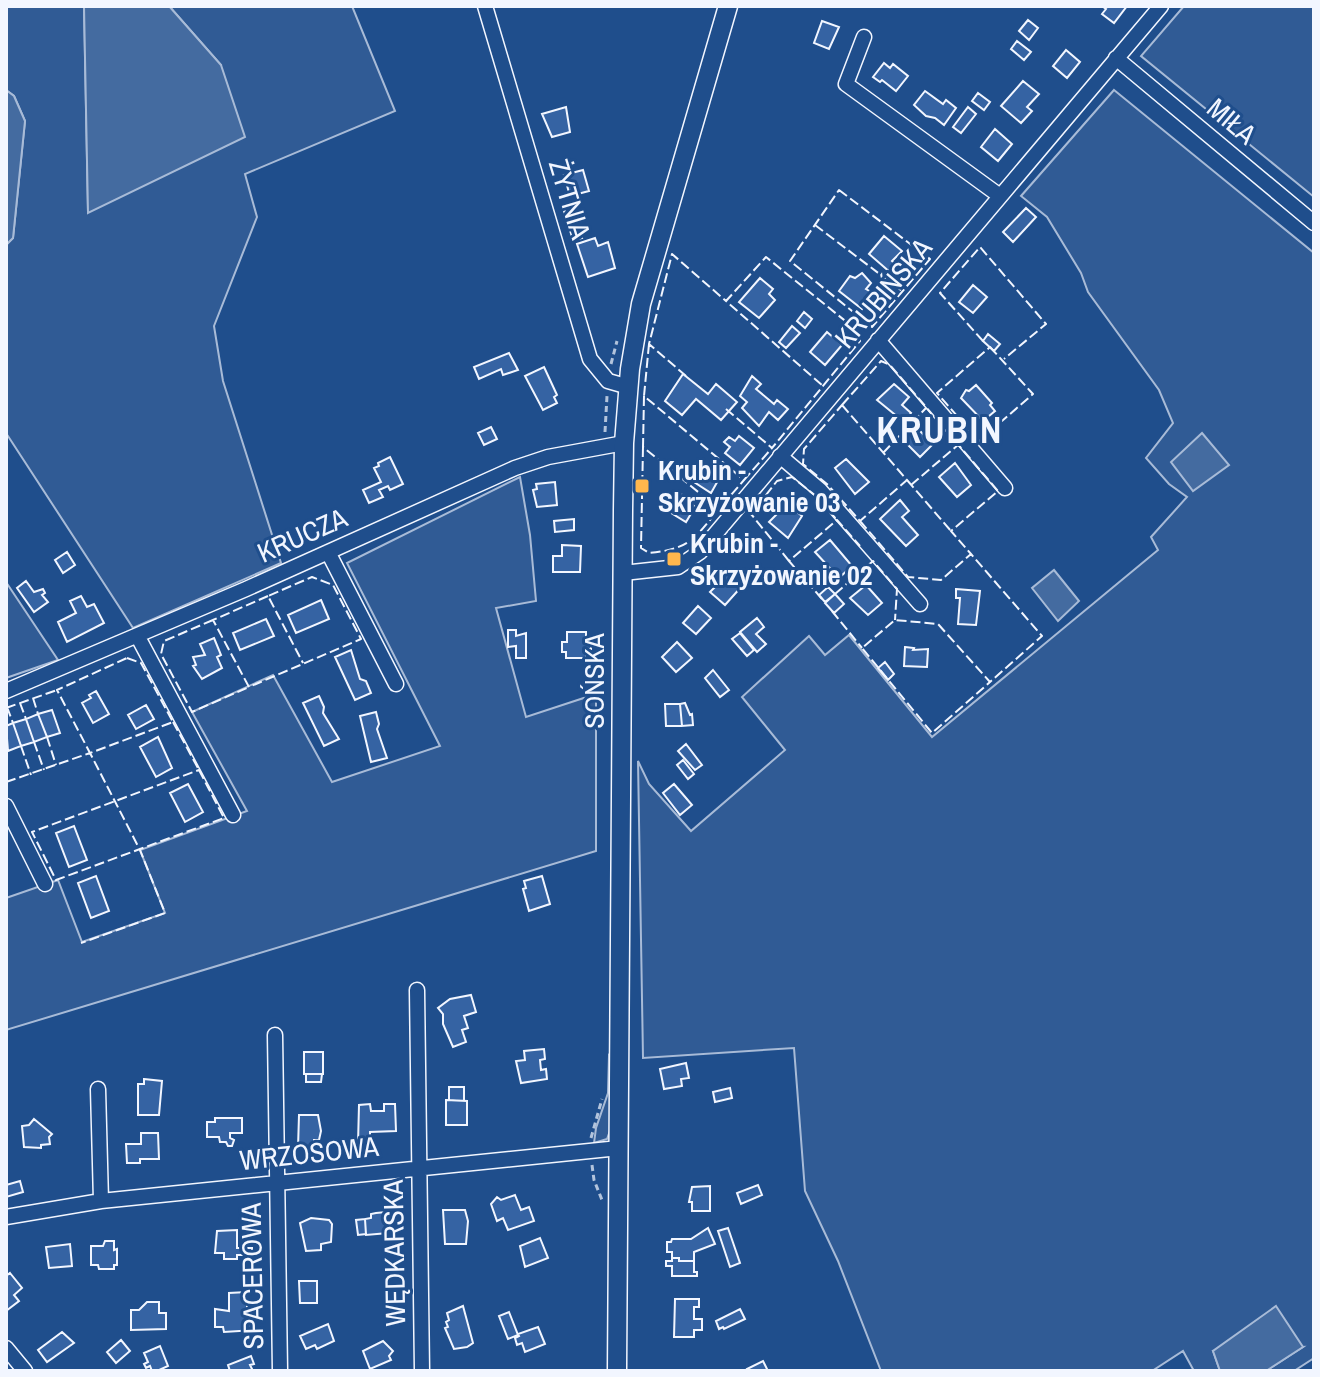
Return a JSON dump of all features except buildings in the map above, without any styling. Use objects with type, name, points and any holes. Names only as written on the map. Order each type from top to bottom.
[{"type":"street","name":"ŻYTNIA","points":[[485,6],[590,359],[608,381],[629,387]]},
{"type":"street","name":"SOŃSKA","points":[[617,1371],[624,443],[641,304],[728,6]]},
{"type":"street","name":"KRUBIŃSKA","points":[[623,573],[668,569],[689,561],[700,552],[1161,6]]},
{"type":"street","points":[[864,37],[846,84],[1000,196]]},
{"type":"street","name":"MIŁA","points":[[1116,58],[1314,223]]},
{"type":"street","points":[[878,340],[1005,488]]},
{"type":"street","name":"KRUCZA","points":[[6,691],[138,637],[515,468],[548,457],[624,443]]},
{"type":"street","points":[[780,456],[820,490],[920,604]]},
{"type":"street","points":[[328,552],[396,684]]},
{"type":"street","points":[[138,637],[233,815]]},
{"type":"street","points":[[6,806],[45,884]]},
{"type":"street","name":"WĘDKARSKA","points":[[417,990],[422,1371]]},
{"type":"street","name":"SPACEROWA","points":[[275,1035],[280,1371]]},
{"type":"street","points":[[98,1089],[101,1201]]},
{"type":"street","name":"WRZOSOWA","points":[[6,1217],[101,1201],[619,1148]]},
{"type":"street","points":[[6,1348],[25,1371]]},
{"type":"shaded area","points":[[6,6],[84,6],[88,212],[221,65],[169,6],[352,6],[395,111],[245,174],[257,217],[214,326],[223,381],[281,563],[133,628],[6,433],[6,245],[13,238],[25,121],[14,96],[6,90]]},
{"type":"shaded area","points":[[84,6],[169,6],[221,65],[245,137],[88,213]]},
{"type":"shaded area","points":[[1184,6],[1314,6],[1314,197],[1141,56]]},
{"type":"shaded area","points":[[6,90],[14,96],[25,121],[13,238],[6,245]]},
{"type":"shaded area","points":[[1114,90],[1314,253],[1314,1358],[1294,1371],[1266,1371],[1303,1347],[1213,1351],[1220,1371],[1194,1371],[1183,1351],[1152,1371],[881,1371],[838,1261],[805,1191],[794,1048],[643,1058],[638,761],[649,784],[691,831],[785,750],[742,697],[809,636],[825,655],[849,635],[932,737],[1158,550],[1151,537],[1187,497],[1169,484],[1146,458],[1173,423],[1159,390],[1088,292],[1081,273],[1047,217],[1021,196]]},
{"type":"shaded area","points":[[1202,433],[1229,465],[1193,491],[1171,462]]},
{"type":"shaded area","points":[[520,477],[530,535],[536,601],[496,608],[526,717],[596,694],[596,851],[6,1030],[6,898],[58,880],[82,942],[165,913],[140,850],[247,811],[192,712],[273,675],[332,782],[440,746],[347,563]]},
{"type":"shaded area","points":[[1054,570],[1079,601],[1058,621],[1032,588]]},
{"type":"shaded area","points":[[6,582],[58,660],[6,678]]},
{"type":"shaded area","points":[[609,1055],[612,1057],[611,1128],[607,1139],[594,1143],[608,1093]]},
{"type":"shaded area","points":[[1276,1306],[1303,1347],[1266,1371],[1220,1371],[1213,1351]]},
{"type":"fence","points":[[839,190],[930,259],[872,327],[790,261],[839,190]]},
{"type":"fence","points":[[815,225],[902,291]]},
{"type":"fence","points":[[983,341],[940,293],[980,247],[1046,324],[1004,359]]},
{"type":"fence","points":[[686,376],[649,344],[672,254],[726,301]]},
{"type":"fence","points":[[726,409],[772,448],[860,341],[859,332],[766,257],[726,301],[823,386]]},
{"type":"fence","points":[[649,344],[644,396],[744,480],[772,448]]},
{"type":"fence","points":[[990,347],[1033,394],[979,441],[937,393],[990,347]]},
{"type":"fence","points":[[842,405],[881,361],[890,365],[998,491],[951,531],[971,554]]},
{"type":"fence","points":[[644,396],[643,447],[719,509],[744,480]]},
{"type":"fence","points":[[842,405],[907,480],[860,521],[828,485],[803,464],[804,449],[842,405]]},
{"type":"fence","points":[[883,453],[926,408]]},
{"type":"fence","points":[[911,485],[958,445]]},
{"type":"fence","points":[[643,447],[641,548],[649,553],[683,545],[697,535],[719,509]]},
{"type":"fence","points":[[789,561],[751,514],[777,481],[792,477],[816,496],[837,520]]},
{"type":"fence","points":[[907,480],[951,531]]},
{"type":"fence","points":[[822,599],[789,561],[837,520],[860,546]]},
{"type":"fence","points":[[860,521],[908,577],[941,580],[971,554],[1042,636],[990,682],[938,624],[895,620],[862,648],[932,733],[990,682]]},
{"type":"fence","points":[[835,594],[873,561],[897,589],[895,620]]},
{"type":"fence","points":[[268,596],[213,620],[249,687],[361,639],[333,585],[312,577],[268,596],[303,663]]},
{"type":"fence","points":[[832,611],[862,648]]},
{"type":"fence","points":[[213,620],[164,641],[161,654],[192,712],[249,687]]},
{"type":"fence","points":[[127,658],[141,663],[173,722],[90,753],[57,690],[127,658]]},
{"type":"fence","points":[[6,708],[57,690]]},
{"type":"fence","points":[[33,698],[38,714]]},
{"type":"fence","points":[[20,703],[26,719]]},
{"type":"fence","points":[[7,707],[13,723]]},
{"type":"fence","points":[[173,722],[199,770]]},
{"type":"fence","points":[[47,737],[56,765]]},
{"type":"fence","points":[[34,742],[44,770]]},
{"type":"fence","points":[[21,746],[31,775]]},
{"type":"fence","points":[[6,782],[90,753],[140,850],[165,913],[81,943]]},
{"type":"fence","points":[[199,770],[224,818],[56,880],[32,832],[199,770]]},
{"type":"place","name":"Krubin - Skrzyżowanie 03","points":[[642,486]]},
{"type":"place","name":"Krubin - Skrzyżowanie 02","points":[[674,559]]},
{"type":"district","name":"KRUBIN","points":[[940,430]]}]
